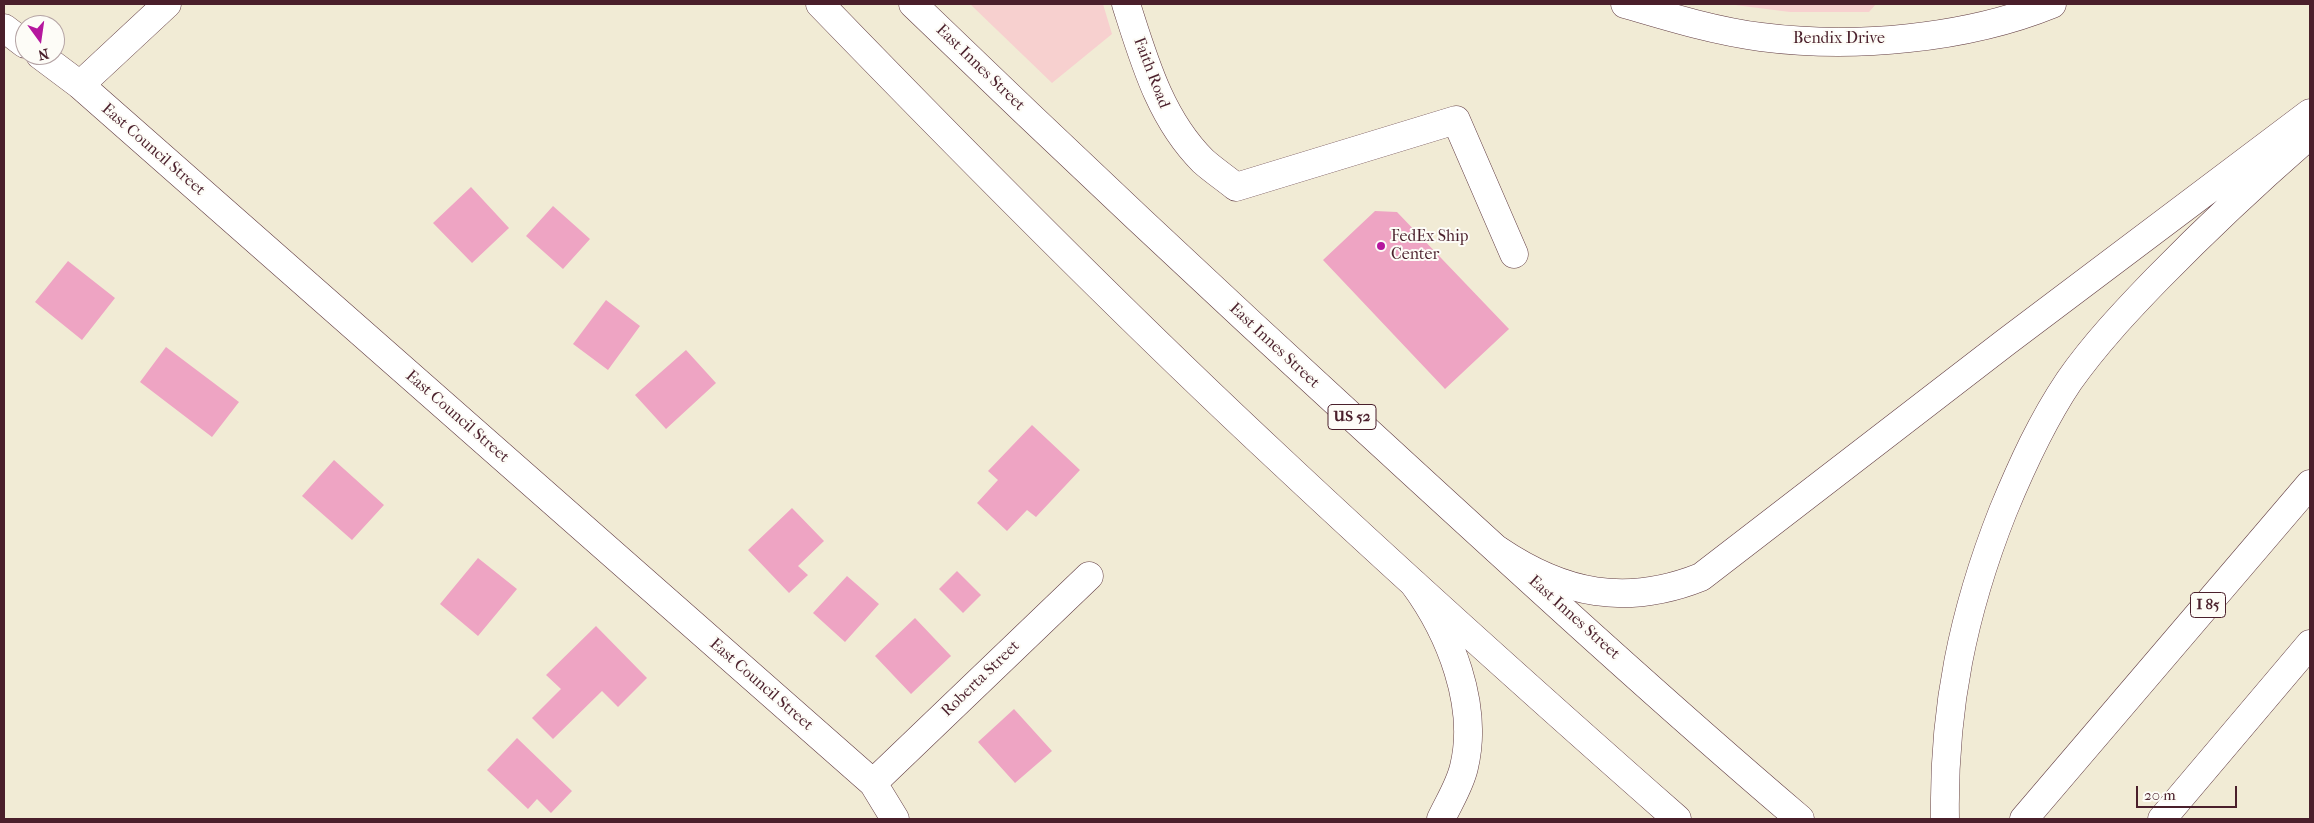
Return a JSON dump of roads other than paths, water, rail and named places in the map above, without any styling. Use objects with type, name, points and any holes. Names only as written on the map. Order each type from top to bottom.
[{"type":"main road","points":[[80,85],[167,4]]},
{"type":"main road","points":[[820,4],[1059,246],[1190,375],[1414,584],[1677,819]]},
{"type":"main road","name":"East Innes Street","points":[[913,4],[1187,266],[1498,550],[1800,819]]},
{"type":"main road","name":"Faith Road","points":[[1126,4],[1160,100],[1174,125],[1203,161],[1236,187],[1456,120],[1514,254]]},
{"type":"main road","name":"Bendix Drive","points":[[1625,4],[1707,27],[1760,37],[1816,42],[1876,41],[1939,34],[1997,21],[2052,4]]},
{"type":"main road","points":[[4,28],[15,36]]},
{"type":"main road","name":"East Council Street","points":[[53,65],[80,85],[873,783],[895,819]]},
{"type":"main road","points":[[1498,550],[1537,574],[1563,585],[1588,590],[1648,592],[1676,587],[1701,577],[1991,354],[2310,113]]},
{"type":"main road","points":[[1945,819],[1948,725],[1952,688],[1963,630],[1991,542],[2012,488],[2039,431],[2070,380],[2128,310],[2214,221],[2310,135]]},
{"type":"main road","name":"I 85","points":[[2024,819],[2310,484]]},
{"type":"main road","name":"Roberta Street","points":[[873,783],[1088,576]]},
{"type":"main road","points":[[1414,584],[1434,614],[1443,634],[1459,678],[1467,713],[1468,742],[1464,767],[1441,819]]},
{"type":"main road","points":[[2166,815],[2310,644]]},
{"type":"place","name":"FedEx Ship Center","points":[[1381,246]]}]
